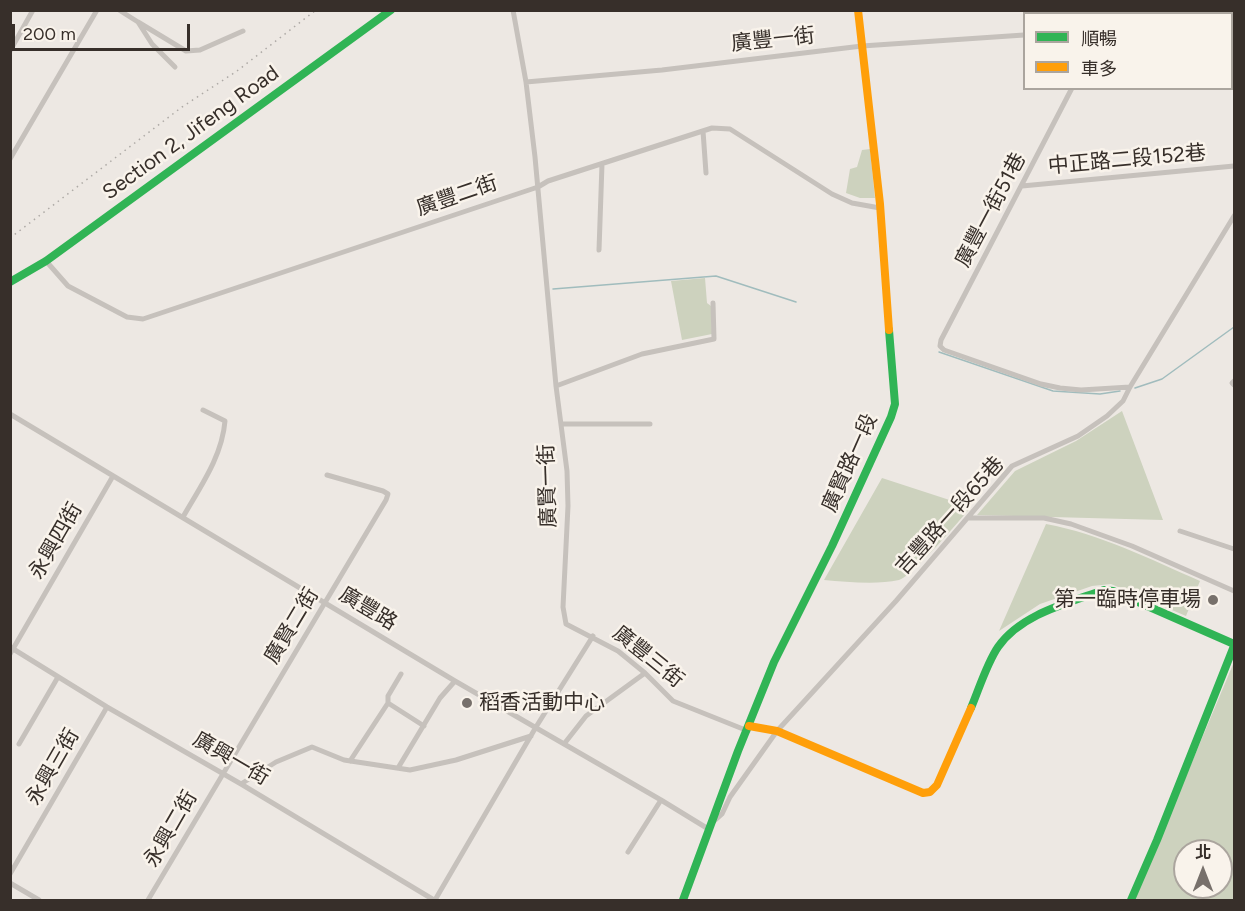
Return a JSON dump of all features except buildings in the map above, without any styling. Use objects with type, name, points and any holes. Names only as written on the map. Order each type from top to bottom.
[{"type":"street","points":[[10,51],[33,10]]},
{"type":"street","points":[[10,159],[97,10]]},
{"type":"street","points":[[119,10],[186,51],[200,50],[243,31]]},
{"type":"street","name":"Section 2, Jifeng Road","points":[[10,282],[46,261],[392,10]]},
{"type":"street","name":"廣賢一街","points":[[513,10],[526,82],[538,187],[568,494],[564,621],[593,636]]},
{"type":"street","name":"廣賢路一段","points":[[683,900],[738,751],[782,645],[832,546],[895,404],[880,208],[858,10]]},
{"type":"street","points":[[138,21],[152,44],[175,67]]},
{"type":"street","name":"廣豐一街","points":[[526,82],[662,70],[862,46],[1023,35]]},
{"type":"street","name":"廣豐一街51巷","points":[[1071,90],[941,340],[940,346],[944,350],[1041,384],[1082,390],[1130,387]]},
{"type":"street","name":"廣豐二街","points":[[46,261],[68,286],[127,317],[143,319],[538,187],[548,181],[712,128],[730,129],[832,194],[852,203],[880,208]]},
{"type":"street","points":[[703,131],[706,173]]},
{"type":"street","points":[[599,250],[602,164]]},
{"type":"street","name":"中正路二段152巷","points":[[1022,186],[1234,166]]},
{"type":"street","name":"吉豐路一段65巷","points":[[712,826],[777,731],[896,601],[1012,466],[1078,436],[1107,416],[1123,401],[1234,216]]},
{"type":"street","points":[[556,386],[642,354],[714,339],[713,303]]},
{"type":"street","points":[[183,518],[218,455],[224,435],[225,422],[203,410]]},
{"type":"street","name":"廣豐路","points":[[10,414],[454,681],[661,800],[712,826]]},
{"type":"street","points":[[561,424],[650,424]]},
{"type":"street","name":"廣賢二街","points":[[223,774],[388,494],[327,475]]},
{"type":"street","name":"永興四街","points":[[12,650],[112,476]]},
{"type":"street","points":[[969,518],[1044,518],[1071,524],[1132,546],[1234,591]]},
{"type":"street","points":[[1180,531],[1234,549]]},
{"type":"street","name":"廣豐三街","points":[[593,636],[618,651],[645,673],[673,701],[749,728],[777,731],[923,793],[930,792],[937,785],[997,648],[1007,635],[1040,613],[1104,590],[1113,591],[1234,645]]},
{"type":"street","points":[[434,900],[536,727],[593,636]]},
{"type":"street","points":[[1131,900],[1234,645]]},
{"type":"street","name":"廣興一街","points":[[12,650],[434,900]]},
{"type":"street","points":[[564,744],[586,716],[645,673]]},
{"type":"street","points":[[350,761],[388,704],[388,696],[401,674]]},
{"type":"street","points":[[19,744],[58,677]]},
{"type":"street","points":[[398,768],[440,698],[454,681]]},
{"type":"street","points":[[388,704],[424,726]]},
{"type":"street","name":"永興三街","points":[[10,874],[107,707]]},
{"type":"street","points":[[241,784],[276,762],[312,747],[350,761],[410,770],[480,754],[531,736]]},
{"type":"street","name":"永興二街","points":[[148,900],[223,774]]},
{"type":"street","points":[[628,852],[661,800]]},
{"type":"street","points":[[10,883],[39,900]]},
{"type":"green space","points":[[1108,10],[1234,10],[1234,12],[1107,12]]},
{"type":"green space","points":[[870,149],[875,198],[860,198],[846,193],[850,169],[857,167],[862,150]]},
{"type":"green space","points":[[705,278],[707,303],[711,306],[712,334],[682,340],[671,281]]},
{"type":"green space","points":[[1122,411],[1163,520],[977,515],[1015,471],[1076,441]]},
{"type":"green space","points":[[882,478],[971,507],[925,559],[899,580],[872,583],[824,580]]},
{"type":"green space","points":[[1046,524],[1105,541],[1200,581],[1186,616],[1111,584],[1092,586],[1040,604],[999,631]]},
{"type":"green space","points":[[1234,662],[1234,900],[1134,900]]},
{"type":"waterway","points":[[553,289],[716,276],[796,302]]},
{"type":"waterway","points":[[1135,388],[1162,379],[1234,327]]},
{"type":"waterway","points":[[939,352],[1053,391],[1100,394],[1120,391]]},
{"type":"railway","points":[[10,238],[182,107],[237,71],[316,10]]},
{"type":"traffic: fast","points":[[10,282],[46,261],[391,10]]},
{"type":"traffic: fast","points":[[683,900],[738,751],[774,662],[832,546],[891,417],[895,404],[889,330]]},
{"type":"traffic: fast","points":[[971,708],[998,647],[1019,626],[1046,611],[1104,590],[1113,591],[1234,644]]},
{"type":"traffic: fast","points":[[1131,900],[1234,646]]},
{"type":"traffic: slow","points":[[858,10],[880,204],[889,330]]},
{"type":"traffic: slow","points":[[749,726],[777,731],[923,793],[930,792],[937,785],[971,708]]},
{"type":"place","name":"第一臨時停車場","points":[[1213,600]]},
{"type":"place","name":"稻香活動中心","points":[[467,703]]}]
